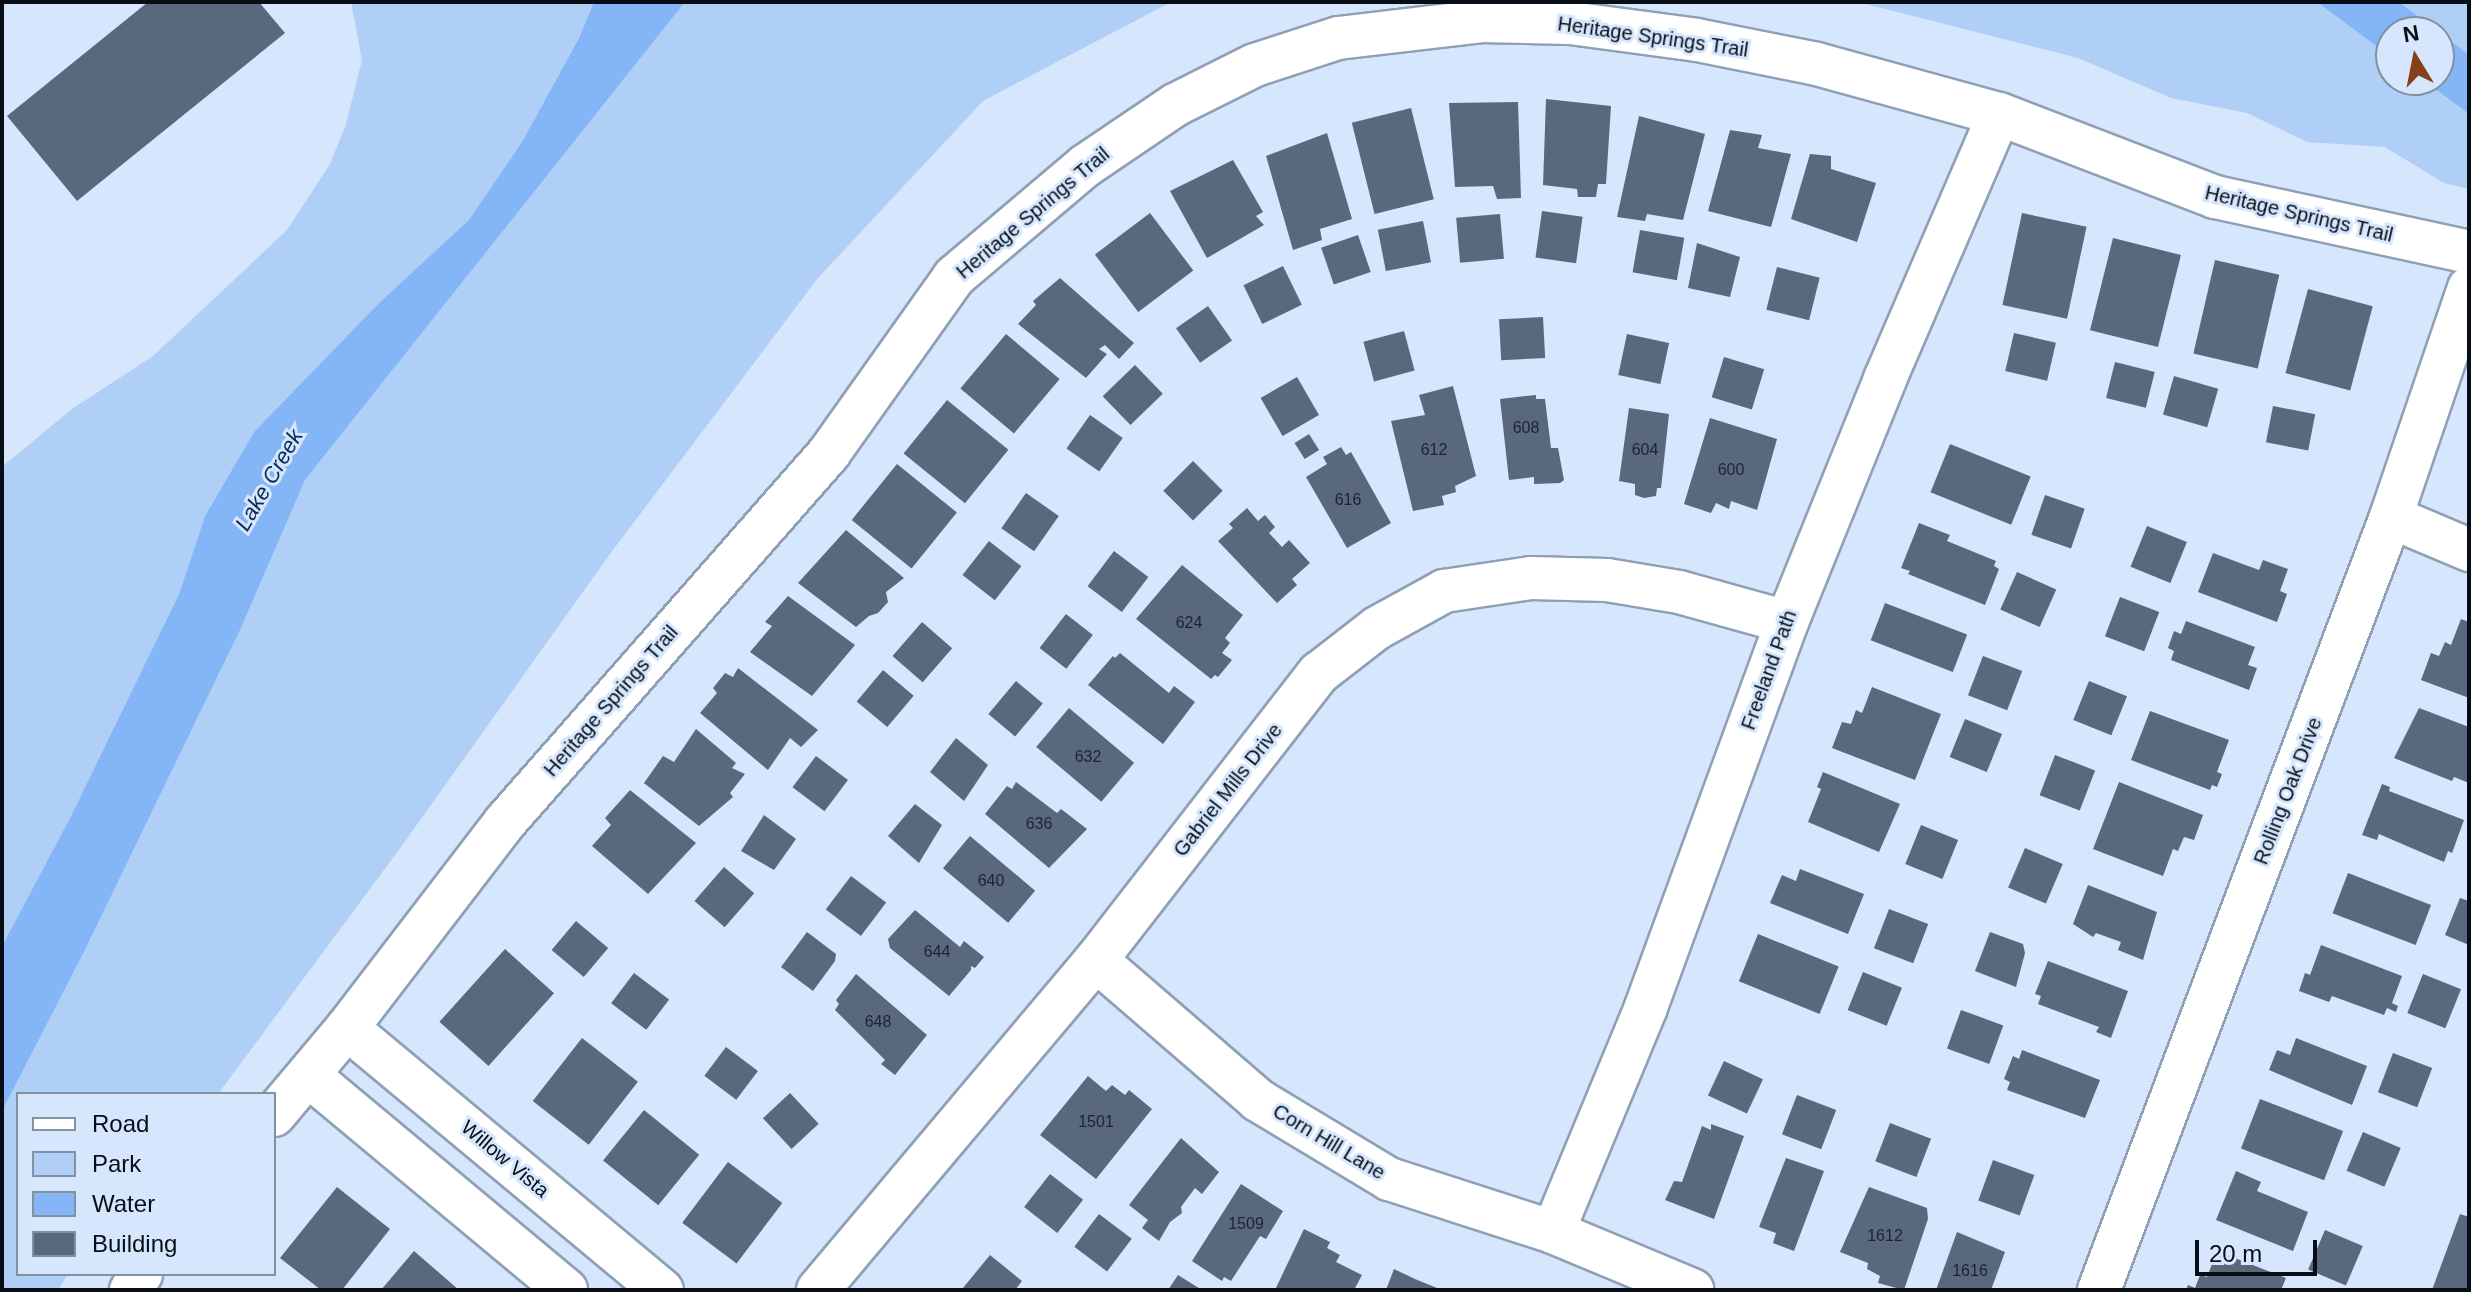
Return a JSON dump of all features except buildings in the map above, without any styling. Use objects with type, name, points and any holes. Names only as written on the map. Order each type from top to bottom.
[{"type":"street","name":"Heritage Springs Trail","points":[[276,1113],[347,1028],[505,822],[829,453],[954,277],[1085,166],[1175,105],[1255,65],[1338,38],[1482,21],[1570,23],[1697,40],[1817,64],[1999,114],[2215,197],[2469,252]]},
{"type":"street","name":"Freeland Path","points":[[1553,1232],[1646,1007],[1787,622],[1885,379],[1999,114]]},
{"type":"street","name":"Rolling Oak Drive","points":[[2099,1290],[2391,517],[2469,288]]},
{"type":"street","points":[[2391,517],[2469,550]]},
{"type":"street","name":"Gabriel Mills Drive","points":[[818,1290],[1096,960],[1319,673],[1377,628],[1444,591],[1531,578],[1607,580],[1679,592],[1787,622]]},
{"type":"street","name":"Corn Hill Lane","points":[[1096,960],[1258,1100],[1389,1179],[1553,1232],[1692,1290]]},
{"type":"street","name":"Willow Vista","points":[[347,1028],[662,1290]]},
{"type":"street","points":[[308,1075],[566,1290]]},
{"type":"green space","points":[[351,2],[594,2],[579,38],[522,142],[469,221],[377,305],[254,432],[205,516],[179,594],[70,818],[2,946],[2,467],[72,409],[153,356],[287,230],[330,164],[346,124],[362,60]]},
{"type":"green space","points":[[685,2],[1171,2],[983,101],[818,278],[610,554],[401,847],[219,1092],[16,1092],[16,1276],[67,1276],[58,1290],[2,1290],[2,1111],[83,954],[241,628],[305,480]]},
{"type":"green space","points":[[1858,2],[2317,2],[2375,45],[2375,96],[2445,96],[2469,114],[2469,189],[2444,183],[2385,147],[2307,142],[2247,113],[2171,98],[2078,58]]},
{"type":"green space","points":[[2399,2],[2469,2],[2469,55],[2455,44],[2455,16],[2418,16]]},
{"type":"water","name":"Lake Creek","points":[[594,2],[685,2],[305,480],[241,628],[83,954],[2,1111],[2,946],[70,818],[179,594],[205,516],[254,432],[377,305],[469,220],[522,142],[579,38]]},
{"type":"water","points":[[2317,2],[2399,2],[2418,16],[2375,16],[2375,45]]},
{"type":"water","points":[[2455,44],[2469,55],[2469,114],[2445,96],[2455,96]]}]
